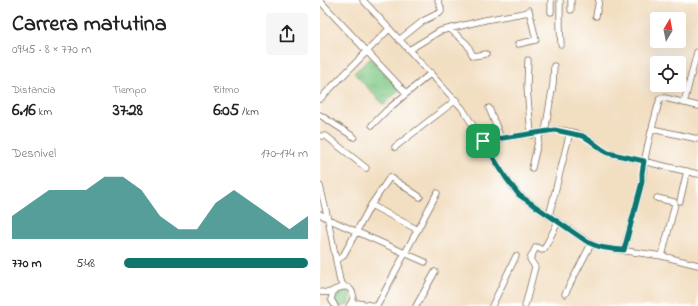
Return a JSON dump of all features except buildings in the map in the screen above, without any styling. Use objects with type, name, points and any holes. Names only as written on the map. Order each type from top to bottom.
[{"type":"street","points":[[363,0],[456,100],[519,195],[591,244],[662,256],[698,265]]},
{"type":"street","points":[[399,40],[423,21],[441,12],[438,0]]},
{"type":"street","points":[[551,0],[551,12]]},
{"type":"street","points":[[560,0],[562,44]]},
{"type":"street","points":[[571,0],[571,10]]},
{"type":"street","points":[[596,16],[599,0]]},
{"type":"street","points":[[320,1],[366,52],[406,93]]},
{"type":"street","points":[[409,50],[436,32],[529,11],[536,40],[518,44]]},
{"type":"street","points":[[320,99],[389,29]]},
{"type":"street","points":[[450,29],[467,44],[473,56],[486,54]]},
{"type":"street","points":[[684,103],[697,61],[697,52]]},
{"type":"street","points":[[528,60],[527,86],[531,135]]},
{"type":"street","points":[[532,168],[542,133],[553,84],[554,66]]},
{"type":"street","points":[[372,125],[406,93],[431,73]]},
{"type":"street","points":[[624,250],[642,182],[644,161],[660,98],[666,98],[698,106]]},
{"type":"street","points":[[395,147],[456,100]]},
{"type":"street","points":[[489,108],[501,138]]},
{"type":"street","points":[[320,115],[354,137]]},
{"type":"street","points":[[652,129],[698,140]]},
{"type":"street","points":[[483,141],[531,135],[555,130],[570,132],[588,138],[608,153],[698,174]]},
{"type":"street","points":[[549,216],[570,132]]},
{"type":"street","points":[[320,136],[326,136],[366,168]]},
{"type":"street","points":[[680,201],[687,171]]},
{"type":"street","points":[[336,261],[343,256],[371,205],[390,177],[420,197]]},
{"type":"street","points":[[320,186],[340,281],[350,290],[353,296],[365,303]]},
{"type":"street","points":[[350,305],[358,302],[376,306],[437,193]]},
{"type":"street","points":[[657,198],[674,202],[675,204],[662,256]]},
{"type":"street","points":[[371,205],[418,230]]},
{"type":"street","points":[[320,214],[356,232],[425,262]]},
{"type":"street","points":[[525,306],[535,267],[530,259],[536,247],[542,250],[544,249],[558,222]]},
{"type":"street","points":[[564,294],[591,244]]},
{"type":"street","points":[[492,306],[516,256]]},
{"type":"street","points":[[416,306],[435,272]]},
{"type":"street","points":[[321,292],[330,292],[341,286],[345,287]]},
{"type":"street","points":[[331,300],[331,295],[334,289]]},
{"type":"street","points":[[321,292],[331,300],[335,306]]},
{"type":"street","points":[[350,305],[353,296]]},
{"type":"green space","points":[[371,58],[400,89],[384,105],[354,73]]},
{"type":"green space","points":[[342,289],[348,292],[351,298],[348,304],[342,307],[336,304],[333,298],[336,292]]},
{"type":"route","points":[[561,130],[588,138],[608,153],[644,161],[642,182],[624,250],[605,248],[591,244],[519,195],[506,178],[483,141],[561,130]]}]
